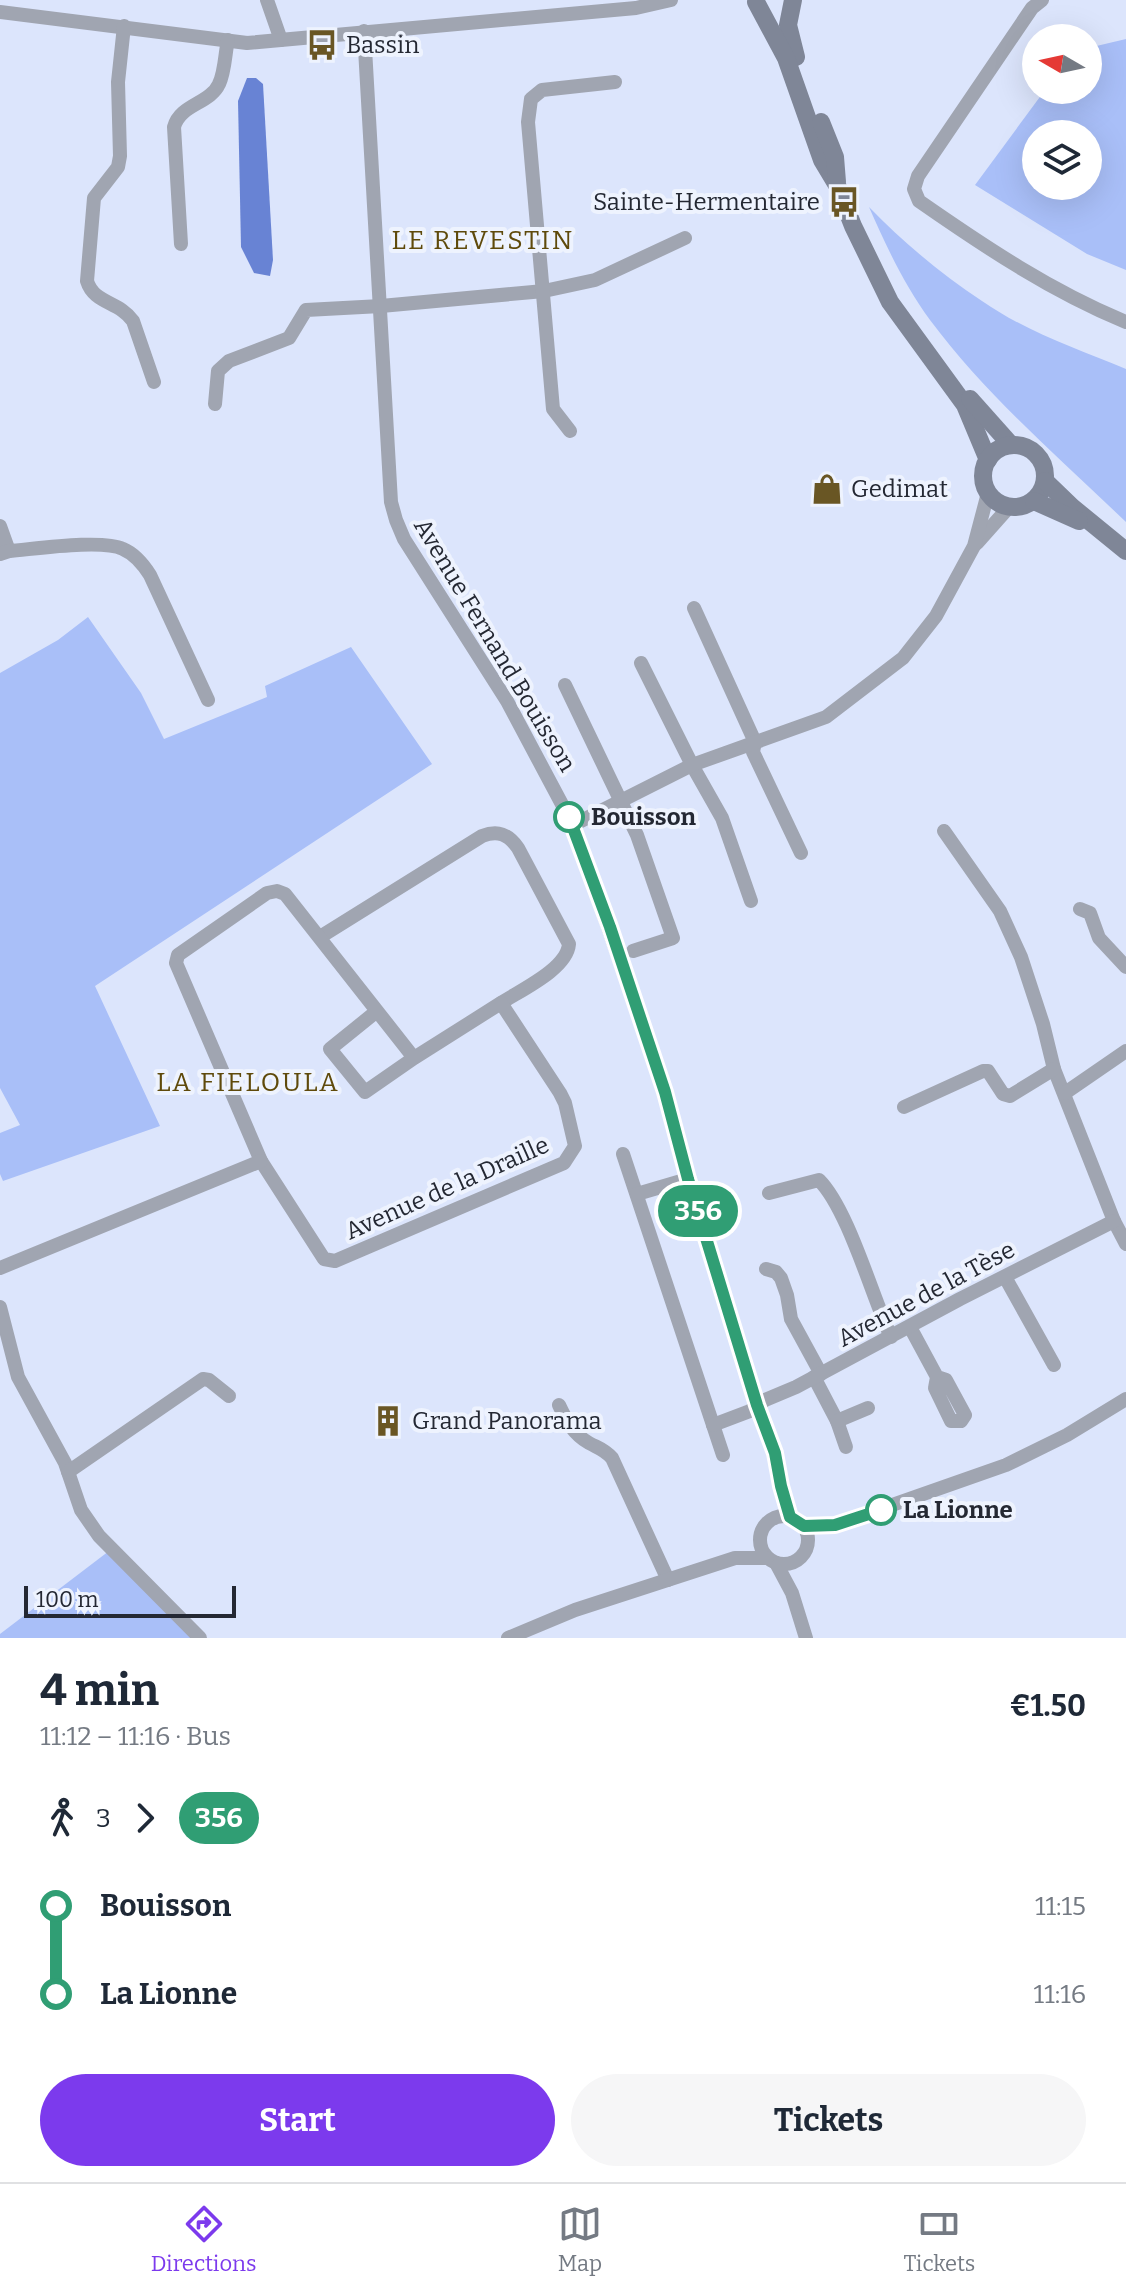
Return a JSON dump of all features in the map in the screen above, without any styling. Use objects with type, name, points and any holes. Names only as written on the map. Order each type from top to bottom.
[{"type":"main road","points":[[755,1],[769,6],[792,0]]},
{"type":"main road","points":[[792,0],[789,37],[835,157],[837,185]]},
{"type":"main road","points":[[755,1],[786,58],[822,160],[837,185],[890,302],[965,405],[988,460]]},
{"type":"main road","points":[[874,268],[948,365],[978,411],[1011,445]]},
{"type":"main road","points":[[1011,445],[1029,448],[1037,454],[1042,462],[1045,481],[1034,501],[1009,507],[994,500],[983,477],[988,460],[1002,447],[1011,445]]},
{"type":"main road","points":[[1045,481],[1126,551]]},
{"type":"main road","points":[[1034,501],[1103,533]]},
{"type":"street","points":[[267,0],[281,40]]},
{"type":"street","points":[[3,14],[247,43],[636,8],[671,0]]},
{"type":"street","points":[[1042,0],[1032,8],[923,167],[914,189],[919,201],[1013,266],[1126,322]]},
{"type":"street","points":[[124,26],[118,82],[120,156],[118,167],[94,198],[87,281],[95,296],[118,305],[127,313],[154,382]]},
{"type":"street","name":"Avenue Fernand Bouisson","points":[[364,31],[391,502],[396,520],[404,539],[507,701],[573,825],[665,1092],[688,1179],[757,1405],[775,1453],[790,1517]]},
{"type":"street","points":[[181,244],[174,127],[182,113],[220,84],[228,40]]},
{"type":"street","points":[[570,431],[553,409],[528,122],[531,99],[542,90],[615,82]]},
{"type":"street","points":[[215,404],[218,371],[229,361],[289,338],[306,310],[544,291],[595,280],[685,238]]},
{"type":"street","points":[[974,546],[988,493]]},
{"type":"street","points":[[573,825],[692,765],[826,717],[903,658],[936,616],[974,546],[1009,507]]},
{"type":"street","points":[[0,526],[4,552],[102,545],[122,548],[140,560],[150,575],[208,700]]},
{"type":"street","points":[[694,608],[755,742],[753,752],[801,853]]},
{"type":"street","points":[[641,663],[722,818],[751,901]]},
{"type":"street","points":[[565,685],[637,835],[673,938],[633,951]]},
{"type":"street","points":[[944,831],[1005,923],[1034,994],[1054,1069],[1126,1244]]},
{"type":"street","points":[[320,937],[482,836],[503,834],[518,848],[569,944],[568,953],[559,965],[365,1092],[330,1049],[377,1011]]},
{"type":"street","name":"Avenue de la Draille","points":[[414,1058],[285,894],[277,891],[267,893],[178,955],[176,963],[261,1161],[324,1259],[335,1261],[564,1163],[575,1146],[565,1103],[501,1003]]},
{"type":"street","points":[[1080,909],[1090,913],[1099,938],[1126,967]]},
{"type":"street","points":[[1065,1093],[1125,1053]]},
{"type":"street","points":[[904,1107],[983,1071],[988,1071],[1003,1094],[1010,1096],[1054,1069]]},
{"type":"street","points":[[623,1154],[723,1455]]},
{"type":"street","points":[[0,1268],[261,1161]]},
{"type":"street","points":[[637,1194],[688,1179]]},
{"type":"street","points":[[769,1193],[819,1180],[826,1188],[841,1216],[891,1337]]},
{"type":"street","name":"Avenue de la Tèse","points":[[713,1425],[750,1411],[1114,1221]]},
{"type":"street","points":[[766,1269],[776,1272],[781,1278],[791,1319],[846,1447]]},
{"type":"street","points":[[1005,1277],[1054,1365]]},
{"type":"street","points":[[0,1307],[18,1377],[68,1472],[81,1510],[99,1536],[200,1638]]},
{"type":"street","points":[[910,1327],[937,1377]]},
{"type":"street","points":[[68,1472],[203,1379],[209,1380],[229,1396]]},
{"type":"street","points":[[792,1593],[800,1559],[808,1544],[835,1525],[1006,1465],[1067,1435],[1120,1402],[1126,1392]]},
{"type":"street","points":[[559,1405],[576,1433],[588,1443],[604,1449],[612,1458],[668,1580]]},
{"type":"street","points":[[837,1421],[868,1408]]},
{"type":"street","name":"Avenue Fernand Bouisson","points":[[772,1519],[781,1486]]},
{"type":"street","points":[[735,1558],[772,1519],[790,1517],[804,1526],[835,1525]]},
{"type":"street","points":[[804,1526],[808,1544]]},
{"type":"street","points":[[760,1534],[760,1543],[792,1593],[806,1638]]},
{"type":"street","points":[[508,1638],[575,1610],[735,1558],[785,1564],[800,1559]]},
{"type":"shaded area","points":[[1126,39],[1126,270],[1087,254],[975,185],[1022,121],[1022,200],[1102,200],[1102,120],[1023,120],[1035,104],[1102,104],[1102,45]]},
{"type":"shaded area","points":[[247,78],[256,78],[263,84],[273,260],[270,276],[254,273],[241,247],[238,101]]},
{"type":"shaded area","points":[[869,207],[937,269],[999,312],[1052,339],[1126,369],[1126,522],[1024,425],[952,348],[912,293]]},
{"type":"shaded area","points":[[88,617],[141,693],[164,739],[267,697],[265,686],[351,647],[432,764],[95,986],[160,1126],[3,1181],[0,1174],[0,1133],[20,1125],[0,1088],[0,673],[58,640]]},
{"type":"shaded area","points":[[109,1551],[192,1638],[0,1638],[0,1634]]},
{"type":"bus line","name":"356","points":[[569,817],[610,927],[665,1092],[731,1322],[775,1453],[790,1517],[804,1526],[835,1525],[881,1510]]},
{"type":"place","name":"Bassin","points":[[322,45]]},
{"type":"place","name":"Sainte-Hermentaire","points":[[844,202]]},
{"type":"place","name":"Gedimat","points":[[827,489]]},
{"type":"place","name":"Bouisson","points":[[569,817]]},
{"type":"place","name":"Grand Panorama","points":[[388,1421]]},
{"type":"place","name":"La Lionne","points":[[881,1510]]},
{"type":"district","name":"LE REVESTIN","points":[[483,240]]},
{"type":"district","name":"LA FIELOULA","points":[[248,1082]]}]
